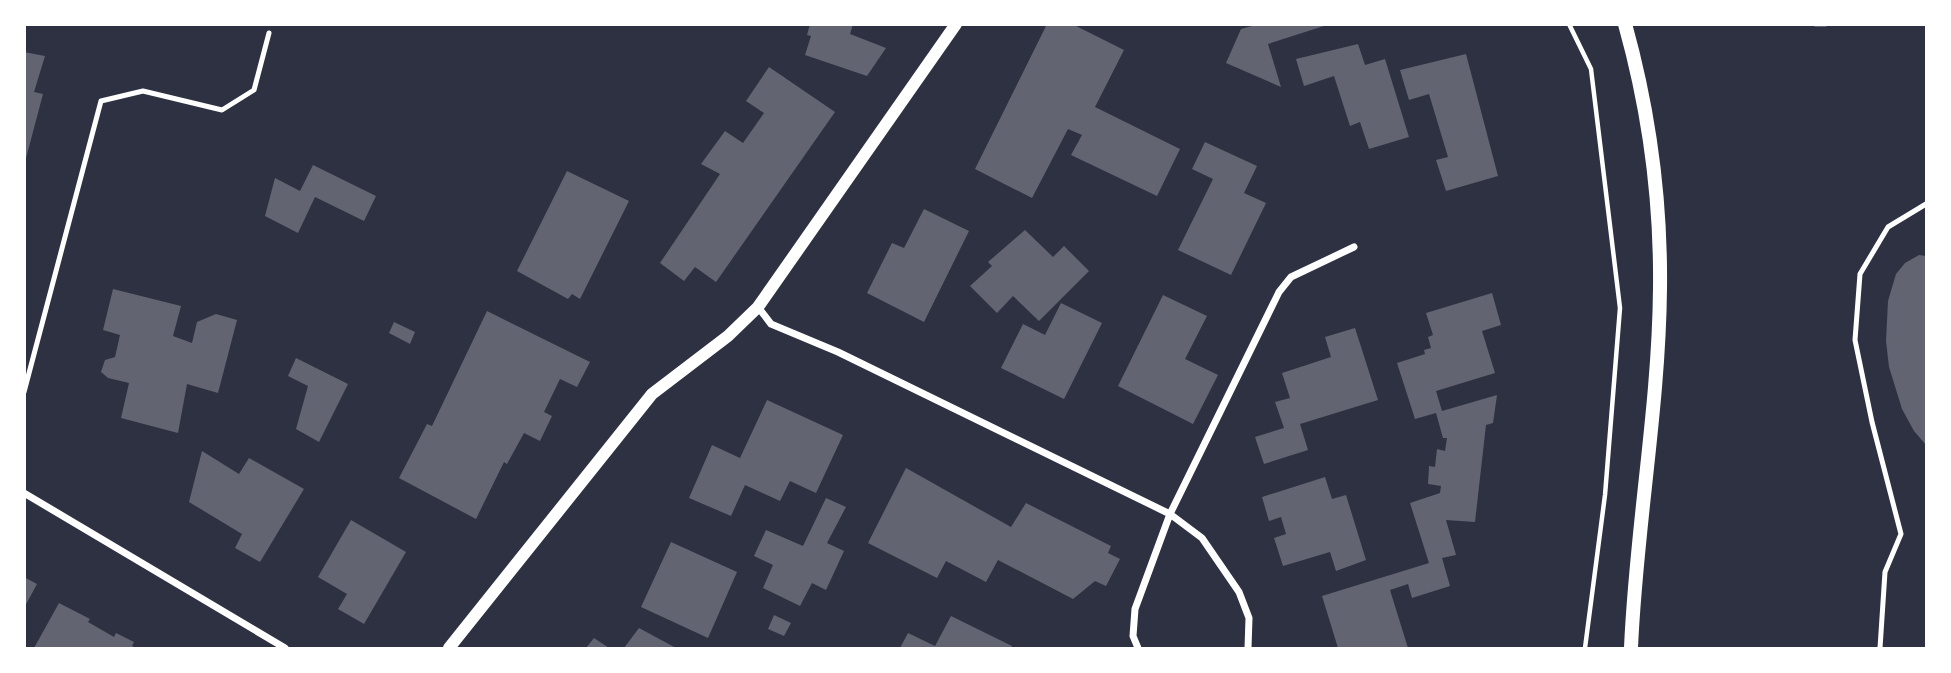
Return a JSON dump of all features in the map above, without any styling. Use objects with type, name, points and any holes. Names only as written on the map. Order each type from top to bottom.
[{"type":"main road","points":[[1625,24],[1648,130],[1660,256],[1654,383],[1636,561],[1631,649]]},
{"type":"street","points":[[449,649],[652,394],[728,336],[758,307],[956,24]]},
{"type":"street","points":[[1138,649],[1133,636],[1135,609],[1170,514],[1279,292],[1291,276],[1354,247]]},
{"type":"street","points":[[758,307],[771,324],[838,352],[1170,514],[1202,538],[1239,592],[1249,618],[1248,649]]},
{"type":"street","points":[[24,493],[285,649]]},
{"type":"lane","points":[[24,392],[101,102],[143,91],[222,110],[254,90],[269,33]]},
{"type":"lane","points":[[1880,649],[1885,572],[1901,534],[1854,340],[1860,274],[1888,227],[1927,204]]},
{"type":"path","points":[[1569,24],[1591,69],[1620,308],[1605,495],[1586,649]]},
{"type":"path","points":[[1815,24],[1826,24]]},
{"type":"building","points":[[810,24],[853,24],[850,34],[886,48],[867,76],[805,55],[811,36],[807,35]]},
{"type":"building","points":[[1047,24],[1072,24],[1124,50],[1095,107],[1180,149],[1157,196],[1071,155],[1082,135],[1068,129],[1032,198],[975,169]]},
{"type":"building","points":[[1259,24],[1327,25],[1268,44],[1281,87],[1226,63],[1241,29]]},
{"type":"building","points":[[1358,44],[1365,65],[1385,59],[1409,137],[1369,149],[1360,122],[1350,126],[1334,76],[1304,86],[1296,59]]},
{"type":"building","points":[[24,52],[45,56],[34,92],[43,94],[25,162]]},
{"type":"building","points":[[1466,54],[1498,176],[1446,191],[1436,160],[1448,157],[1429,94],[1409,100],[1400,70]]},
{"type":"building","points":[[769,67],[835,112],[716,282],[695,267],[684,281],[660,263],[720,174],[701,164],[725,131],[743,143],[764,113],[746,101]]},
{"type":"building","points":[[1205,142],[1257,166],[1244,193],[1266,203],[1231,275],[1178,250],[1213,179],[1192,169]]},
{"type":"building","points":[[313,165],[376,196],[364,221],[315,197],[298,233],[265,216],[275,178],[300,191]]},
{"type":"building","points":[[567,171],[629,201],[580,299],[572,294],[568,299],[517,271]]},
{"type":"building","points":[[924,209],[969,231],[924,322],[867,293],[892,243],[904,248]]},
{"type":"building","points":[[1025,230],[1053,257],[1064,246],[1089,271],[1039,321],[1013,296],[997,313],[970,286],[992,266],[988,262]]},
{"type":"building","points":[[1919,255],[1926,256],[1926,445],[1914,431],[1902,409],[1889,367],[1886,341],[1888,301],[1896,274],[1905,263]]},
{"type":"building","points":[[113,289],[181,306],[173,336],[192,343],[197,322],[216,314],[237,320],[218,393],[187,384],[178,433],[121,418],[129,383],[108,378],[101,372],[105,360],[115,357],[120,335],[103,330]]},
{"type":"building","points":[[1492,293],[1501,325],[1482,331],[1495,373],[1436,391],[1442,411],[1497,395],[1493,423],[1486,425],[1475,522],[1446,520],[1456,555],[1442,558],[1450,586],[1412,598],[1408,584],[1390,590],[1408,648],[1338,648],[1322,596],[1429,563],[1410,503],[1440,493],[1441,486],[1428,484],[1429,466],[1435,467],[1437,449],[1445,451],[1447,438],[1443,438],[1436,413],[1415,419],[1397,363],[1425,354],[1424,350],[1431,348],[1428,337],[1433,335],[1426,313]]},
{"type":"building","points":[[1163,295],[1207,316],[1185,359],[1218,375],[1193,424],[1118,386]]},
{"type":"building","points":[[1061,303],[1102,323],[1064,399],[1001,368],[1023,324],[1045,335]]},
{"type":"building","points":[[487,311],[590,362],[577,387],[560,379],[544,412],[552,416],[540,441],[524,433],[507,464],[504,462],[476,519],[399,478],[427,424],[432,426]]},
{"type":"building","points":[[394,322],[415,332],[410,344],[389,333]]},
{"type":"building","points":[[1355,328],[1378,400],[1300,424],[1308,450],[1264,464],[1255,437],[1284,428],[1275,402],[1290,398],[1282,373],[1331,357],[1325,337]]},
{"type":"building","points":[[296,358],[348,384],[319,442],[296,429],[308,386],[288,376]]},
{"type":"building","points":[[767,400],[843,435],[816,493],[790,481],[780,501],[745,485],[731,516],[689,498],[712,445],[740,458]]},
{"type":"building","points":[[202,451],[239,474],[249,458],[304,489],[260,562],[235,548],[242,534],[189,502]]},
{"type":"building","points":[[906,468],[1011,527],[1026,503],[1111,546],[1108,553],[1120,559],[1106,586],[1095,581],[1073,599],[998,560],[986,582],[946,561],[937,578],[868,543]]},
{"type":"building","points":[[1325,477],[1332,499],[1346,495],[1366,560],[1336,571],[1330,552],[1283,566],[1274,538],[1286,534],[1281,517],[1269,521],[1262,497]]},
{"type":"building","points":[[826,498],[846,507],[827,543],[844,551],[826,590],[812,583],[800,606],[763,588],[773,565],[754,556],[766,530],[803,546]]},
{"type":"building","points":[[351,520],[406,552],[364,624],[338,609],[347,594],[318,577]]},
{"type":"building","points":[[671,542],[737,572],[708,638],[641,607]]},
{"type":"building","points":[[24,577],[37,584],[24,608]]},
{"type":"building","points":[[59,603],[90,619],[88,622],[114,637],[116,633],[134,642],[132,646],[137,648],[34,648]]},
{"type":"building","points":[[774,615],[791,623],[784,636],[768,629]]},
{"type":"building","points":[[951,616],[1012,646],[1011,648],[900,648],[908,633],[935,646]]},
{"type":"building","points":[[639,628],[676,648],[624,648]]},
{"type":"building","points":[[594,638],[609,648],[586,648]]}]
